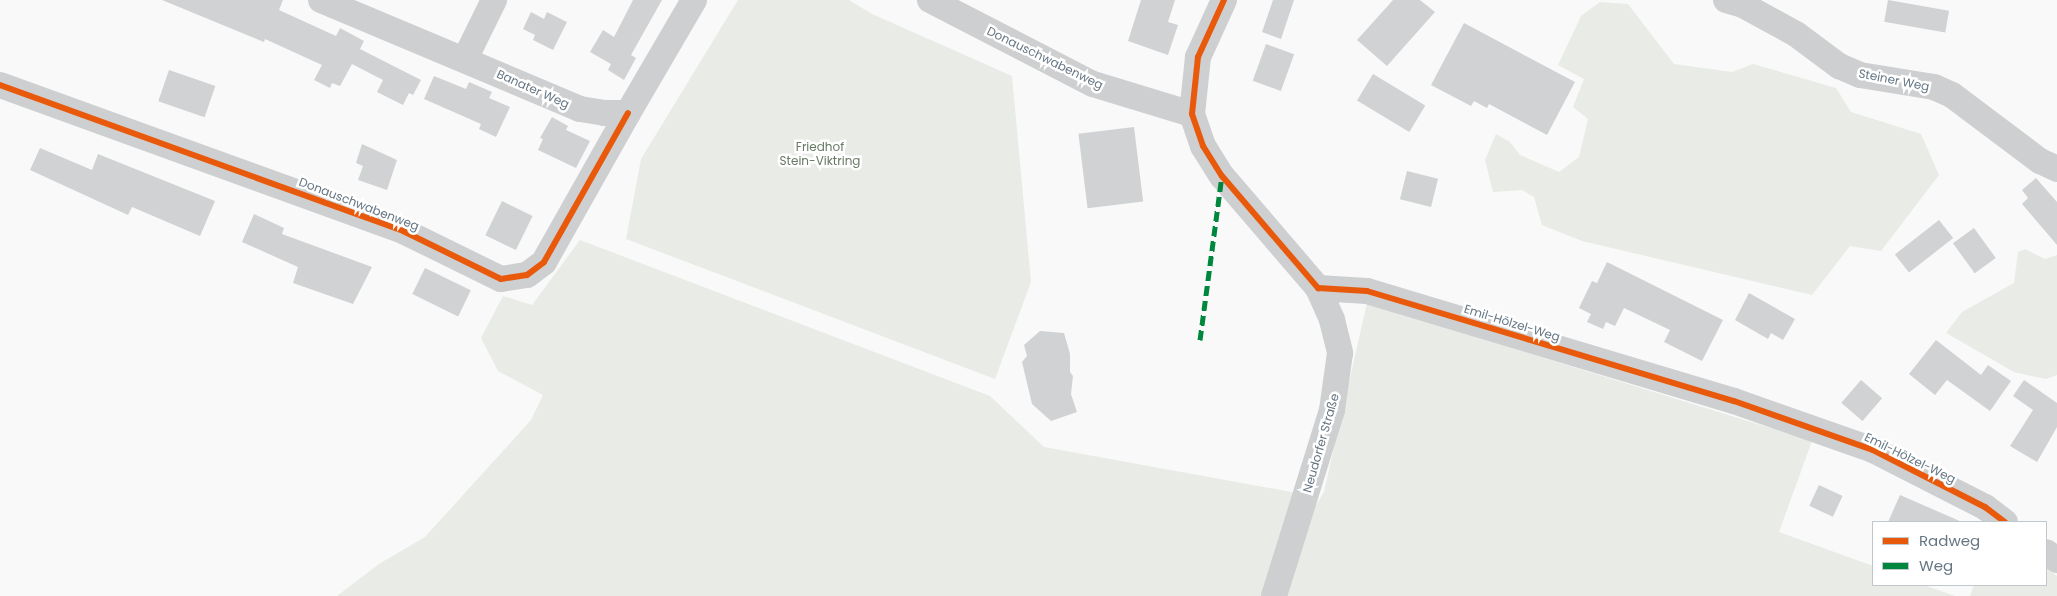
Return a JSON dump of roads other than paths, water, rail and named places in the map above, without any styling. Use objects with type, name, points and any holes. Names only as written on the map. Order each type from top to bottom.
[{"type":"street","name":"Banater Weg","points":[[321,0],[580,109],[628,113]]},
{"type":"street","points":[[465,59],[494,0]]},
{"type":"street","points":[[628,113],[694,0]]},
{"type":"street","name":"Donauschwabenweg","points":[[930,0],[1093,84],[1192,114]]},
{"type":"street","points":[[1224,0],[1198,57],[1192,114],[1203,146],[1222,176],[1318,288]]},
{"type":"street","name":"Steiner Weg","points":[[1726,0],[1750,9],[1796,34],[1840,66],[1860,75],[1934,87],[1952,95],[2040,161],[2057,169]]},
{"type":"street","name":"Donauschwabenweg","points":[[0,85],[403,232],[501,279],[527,275],[544,262],[628,113]]},
{"type":"street","name":"Emil-Hölzel-Weg","points":[[1318,288],[1367,291],[1734,401],[1873,450],[1985,507],[2004,521]]},
{"type":"street","name":"Neudorfer Straße","points":[[1274,596],[1337,388],[1340,354],[1332,320],[1318,288]]},
{"type":"park label","name":"Friedhof Stein-Viktring","points":[[820,154]]}]
